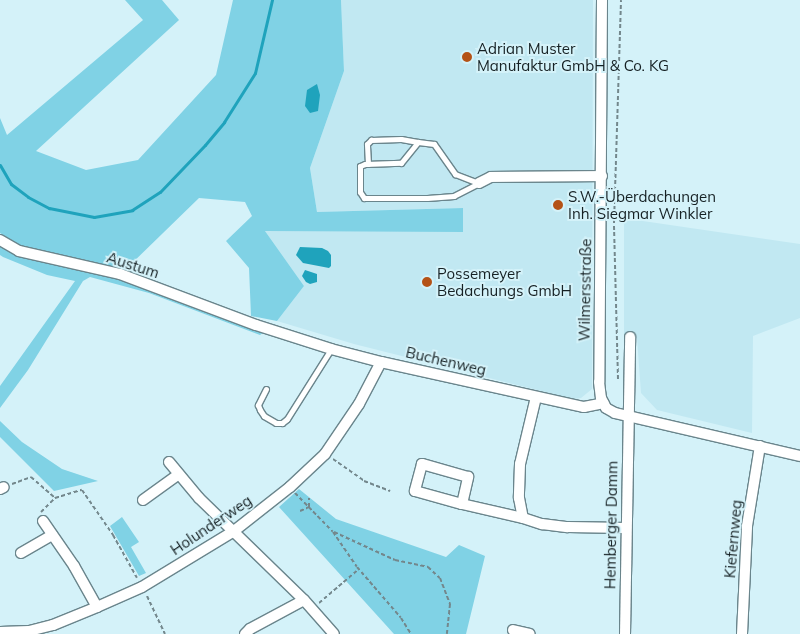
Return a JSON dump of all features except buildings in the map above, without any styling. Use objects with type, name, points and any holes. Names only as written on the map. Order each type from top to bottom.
[{"type":"street","name":"Wilmersstraße","points":[[602,0],[602,176],[598,382],[604,403]]},
{"type":"street","points":[[479,183],[491,178],[602,176]]},
{"type":"street","name":"Austum","points":[[0,240],[19,251],[120,274],[256,325]]},
{"type":"street","name":"Buchenweg","points":[[256,325],[331,349],[381,362],[536,397],[584,407],[604,403]]},
{"type":"street","points":[[628,416],[630,337]]},
{"type":"street","name":"Holunderweg","points":[[0,632],[54,629],[96,607],[142,587],[234,531],[290,488],[325,454],[359,404],[381,362]]},
{"type":"street","points":[[522,518],[519,498],[520,464],[536,397]]},
{"type":"street","points":[[604,403],[610,411],[628,416],[800,456]]},
{"type":"street","name":"Hemberger Damm","points":[[625,634],[628,416]]},
{"type":"street","name":"Kiefernweg","points":[[742,634],[747,526],[760,446]]},
{"type":"street","points":[[170,462],[199,498],[304,600],[334,634]]},
{"type":"street","points":[[462,504],[468,477],[422,464],[415,491],[462,504],[522,518],[542,524],[568,527],[626,528]]},
{"type":"street","points":[[143,500],[179,474]]},
{"type":"street","points":[[43,521],[74,566],[96,607]]},
{"type":"street","points":[[21,553],[52,535]]},
{"type":"street","points":[[245,634],[250,629],[304,600]]},
{"type":"street","points":[[512,630],[530,634]]},
{"type":"lane","points":[[368,164],[367,144],[371,140],[401,139],[434,144],[455,174],[479,183]]},
{"type":"lane","points":[[418,142],[401,164],[368,164],[360,166],[360,192],[364,198],[454,196],[479,183]]},
{"type":"lane","points":[[266,389],[258,405],[260,410],[264,416],[276,423],[282,423],[287,419],[331,349]]},
{"type":"path","points":[[618,386],[614,223],[622,0]]},
{"type":"path","points":[[325,454],[364,481],[390,490]]},
{"type":"path","points":[[2,488],[32,477],[55,498]]},
{"type":"path","points":[[290,488],[333,532],[359,569],[402,618],[411,634]]},
{"type":"path","points":[[43,521],[41,511],[55,498],[82,490],[113,535],[166,634]]},
{"type":"path","points":[[309,498],[309,507]]},
{"type":"path","points":[[300,511],[309,507]]},
{"type":"path","points":[[333,532],[395,560],[428,567],[440,578],[450,604],[447,634]]},
{"type":"path","points":[[312,610],[359,569]]},
{"type":"shaded area","points":[[125,0],[162,0],[179,20],[36,151],[86,170],[138,160],[216,75],[233,0],[341,0],[344,71],[310,168],[317,212],[463,208],[463,232],[265,231],[304,286],[277,321],[251,316],[249,268],[226,241],[252,216],[245,202],[199,198],[125,270],[20,246],[0,233],[0,118],[7,135],[143,20]]},
{"type":"shaded area","points":[[341,0],[593,0],[592,389],[581,398],[573,399],[354,344],[277,321],[304,286],[265,231],[463,231],[462,208],[317,212],[310,168],[344,71]]},
{"type":"shaded area","points":[[317,84],[320,95],[318,111],[310,113],[305,106],[307,90]]},
{"type":"shaded area","points":[[636,220],[800,244],[800,318],[753,336],[752,433],[657,410],[641,393],[637,338],[624,336],[624,221]]},
{"type":"shaded area","points":[[0,245],[17,255],[114,278],[264,332],[260,335],[149,293],[90,277],[83,281],[28,370],[0,408],[0,386],[75,281],[47,275],[3,257],[0,255]]},
{"type":"shaded area","points":[[300,247],[322,248],[328,251],[331,255],[331,266],[329,268],[303,263],[296,255]]},
{"type":"shaded area","points":[[305,270],[317,274],[317,282],[310,284],[306,282],[302,276]]},
{"type":"shaded area","points":[[0,421],[22,442],[62,469],[98,481],[54,491],[0,437]]},
{"type":"shaded area","points":[[299,489],[336,519],[446,557],[459,545],[485,556],[466,634],[394,634],[279,507]]},
{"type":"shaded area","points":[[122,517],[139,542],[131,547],[146,573],[139,576],[110,526]]},
{"type":"waterway","points":[[0,165],[11,184],[28,197],[49,208],[94,217],[132,210],[160,192],[224,122],[255,73],[272,0]]},
{"type":"place","name":"Adrian Muster Manufaktur GmbH & Co. KG","points":[[467,57]]},
{"type":"place","name":"S.W.-Überdachungen Inh. Siegmar Winkler","points":[[558,205]]},
{"type":"place","name":"Possemeyer Bedachungs GmbH","points":[[427,282]]}]
